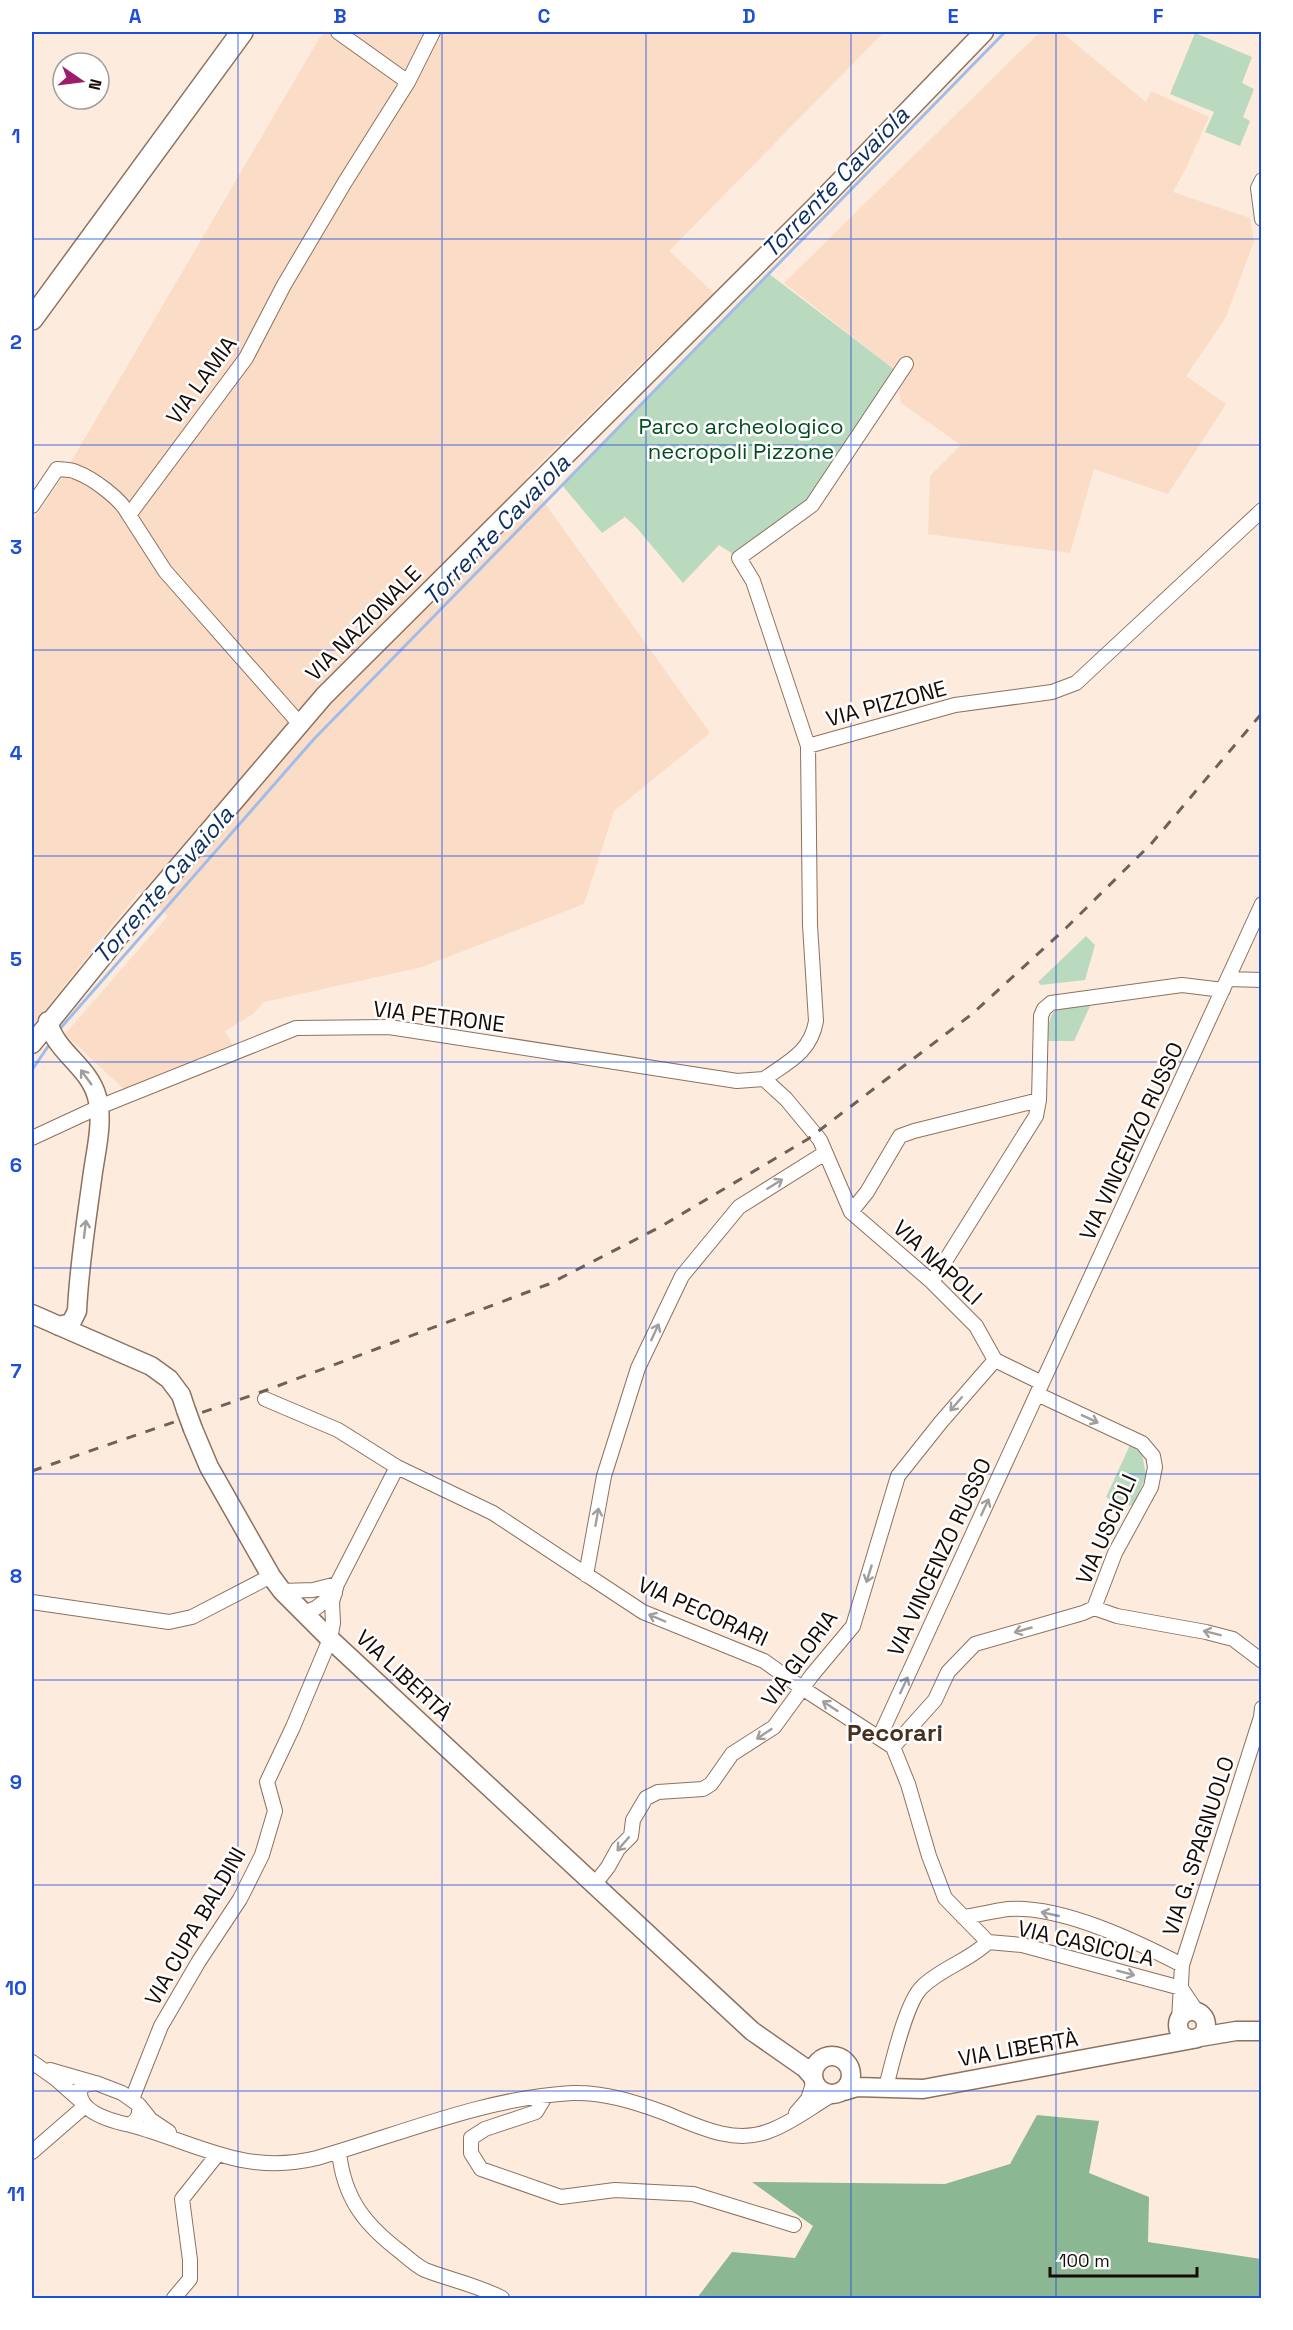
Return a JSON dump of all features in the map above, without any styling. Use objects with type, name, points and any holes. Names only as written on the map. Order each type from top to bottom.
[{"type":"highway","points":[[32,298],[226,32]]},
{"type":"highway","points":[[32,320],[242,32]]},
{"type":"main road","name":"VIA NAZIONALE","points":[[32,1044],[48,1021],[299,723],[332,687],[808,215],[984,32]]},
{"type":"main road","points":[[48,1021],[51,1034],[69,1058],[86,1075],[98,1103],[99,1124],[75,1318],[71,1323],[59,1326]]},
{"type":"main road","points":[[32,1049],[51,1050],[69,1058]]},
{"type":"main road","points":[[78,1287],[88,1324],[103,1346]]},
{"type":"main road","name":"VIA LIBERTÀ","points":[[32,1314],[151,1366],[169,1379],[181,1395],[192,1429],[209,1467],[271,1576],[282,1591],[330,1639],[752,2031],[787,2055],[814,2079]]},
{"type":"main road","points":[[1158,2047],[1184,2014],[1200,2015],[1236,2031],[1262,2031]]},
{"type":"main road","points":[[1179,2023],[1181,2034],[1196,2038],[1205,2031],[1200,2015]]},
{"type":"main road","name":"VIA LIBERTÀ","points":[[838,2093],[857,2087],[923,2089],[1236,2031]]},
{"type":"main road","points":[[787,2055],[838,2056],[847,2062],[851,2079],[838,2093],[821,2091],[814,2079],[816,2065],[826,2057]]},
{"type":"main road","points":[[850,2068],[886,2087]]},
{"type":"street","points":[[338,32],[408,82]]},
{"type":"street","name":"VIA LAMIA","points":[[129,515],[246,358],[284,285],[408,82],[433,32]]},
{"type":"street","points":[[1262,180],[1258,188],[1262,219]]},
{"type":"street","points":[[808,746],[753,580],[739,558],[812,505],[906,364]]},
{"type":"street","points":[[32,506],[57,469],[75,471],[124,505],[165,571],[299,723]]},
{"type":"street","name":"VIA PIZZONE","points":[[764,1079],[802,1051],[813,1037],[816,1021],[810,925],[808,746],[955,705],[1052,692],[1076,683],[1262,510]]},
{"type":"street","name":"VIA VINCENZO RUSSO","points":[[879,1738],[1262,904]]},
{"type":"street","points":[[932,1282],[1036,1116],[1039,1100],[1041,1016],[1044,1009],[1051,1003],[1182,985],[1225,985],[1262,980]]},
{"type":"street","name":"VIA PETRONE","points":[[32,1138],[98,1103],[296,1028],[388,1027],[736,1081],[764,1079]]},
{"type":"street","points":[[586,1575],[604,1476],[638,1368],[682,1276],[739,1207],[825,1153],[819,1140],[786,1099],[764,1079]]},
{"type":"street","points":[[851,1212],[867,1192],[900,1137],[914,1131],[1039,1100]]},
{"type":"street","name":"VIA NAPOLI","points":[[825,1153],[851,1212],[932,1282],[976,1326],[995,1360]]},
{"type":"street","points":[[995,1360],[1040,1389]]},
{"type":"street","name":"VIA GLORIA","points":[[594,1885],[608,1868],[618,1849],[631,1836],[633,1820],[646,1798],[658,1792],[703,1789],[711,1784],[732,1754],[774,1728],[853,1626],[898,1476],[940,1422],[995,1360]]},
{"type":"street","name":"VIA USCIOLI","points":[[1040,1389],[1142,1443],[1153,1456],[1155,1467],[1151,1487],[1115,1553],[1094,1608]]},
{"type":"street","name":"VIA PECORARI","points":[[265,1399],[338,1430],[397,1467],[493,1512],[643,1612],[764,1661],[802,1689],[893,1747]]},
{"type":"street","points":[[304,1613],[332,1588],[397,1467]]},
{"type":"street","points":[[32,1602],[169,1622],[210,1610],[271,1576]]},
{"type":"street","points":[[282,1591],[332,1588]]},
{"type":"street","name":"VIA CUPA BALDINI","points":[[130,2125],[140,2114],[136,2102],[161,2026],[199,1961],[240,1899],[262,1855],[275,1811],[267,1782],[330,1639],[333,1623],[332,1588]]},
{"type":"street","name":"VIA USCIOLI","points":[[893,1747],[935,1700],[948,1672],[975,1644],[1094,1608],[1117,1616],[1233,1639],[1262,1661]]},
{"type":"street","name":"VIA G. SPAGNUOLO","points":[[1179,2023],[1182,1965],[1262,1708]]},
{"type":"street","points":[[893,1747],[908,1784],[929,1856],[945,1898],[988,1942]]},
{"type":"street","points":[[963,1917],[1008,1909],[1042,1911],[1113,1932],[1182,1965]]},
{"type":"street","name":"VIA CASICOLA","points":[[886,2087],[901,2034],[921,1988],[977,1953],[988,1942],[1022,1945],[1181,1988]]},
{"type":"street","points":[[1181,1988],[1200,2015]]},
{"type":"street","points":[[34,2064],[65,2076],[96,2083],[136,2102],[151,2120],[181,2140]]},
{"type":"street","points":[[34,2064],[84,2105],[112,2120],[181,2140],[218,2155],[249,2162],[273,2164],[298,2162],[339,2152],[453,2116],[545,2097],[588,2093],[605,2096],[641,2105],[728,2135],[748,2136],[768,2132],[786,2124],[838,2093]]},
{"type":"street","points":[[786,2124],[808,2099],[814,2079]]},
{"type":"street","points":[[84,2105],[80,2088],[96,2083]]},
{"type":"street","points":[[545,2097],[536,2112],[484,2129],[471,2138],[471,2153],[481,2169],[561,2197],[615,2190],[693,2194],[794,2225]]},
{"type":"street","points":[[32,2152],[84,2105]]},
{"type":"street","points":[[339,2152],[341,2176],[362,2218],[391,2245],[423,2269],[484,2288],[502,2298]]},
{"type":"street","points":[[174,2298],[190,2279],[190,2260],[182,2199],[218,2155]]},
{"type":"shaded area","points":[[323,32],[884,32],[669,251],[715,294],[639,365],[526,477],[710,733],[614,811],[584,904],[422,967],[264,1002],[253,1014],[225,1031],[233,1046],[126,1091],[65,1034],[168,916],[139,892],[32,1026],[32,522],[61,479]]},
{"type":"shaded area","points":[[1040,32],[1061,32],[1146,102],[1151,91],[1209,117],[1173,192],[1250,218],[1254,241],[1226,317],[1186,376],[1226,404],[1168,494],[1094,469],[1070,553],[928,534],[930,476],[961,445],[901,403],[895,370],[784,283]]},
{"type":"green space","points":[[1195,33],[1252,57],[1242,83],[1254,89],[1243,117],[1250,121],[1240,146],[1205,132],[1214,112],[1170,94]]},
{"type":"green space","name":"Parco archeologico necropoli Pizzone","points":[[768,273],[895,370],[812,505],[739,558],[719,545],[683,583],[625,517],[602,533],[562,485]]},
{"type":"green space","points":[[1086,936],[1095,945],[1085,980],[1041,985],[1038,982]]},
{"type":"green space","points":[[1091,1004],[1074,1041],[1047,1041],[1050,1019],[1057,1009],[1070,1005]]},
{"type":"green space","points":[[1130,1445],[1142,1453],[1146,1476],[1136,1499],[1137,1505],[1121,1504],[1106,1497]]},
{"type":"green space","points":[[1037,2115],[1099,2121],[1089,2173],[1149,2197],[1148,2242],[1261,2259],[1261,2298],[697,2298],[732,2252],[795,2258],[813,2226],[752,2182],[945,2184],[1010,2164]]},
{"type":"waterway","name":"Torrente Cavaiola","points":[[58,1031],[314,739],[1005,32]]},
{"type":"waterway","name":"Torrente Cavaiola","points":[[32,1070],[51,1042]]},
{"type":"railway","points":[[32,1471],[267,1390],[549,1284],[660,1227],[808,1139],[972,1014],[1066,928],[1151,844],[1262,713]]},
{"type":"district","name":"Pecorari","points":[[895,1732]]}]
